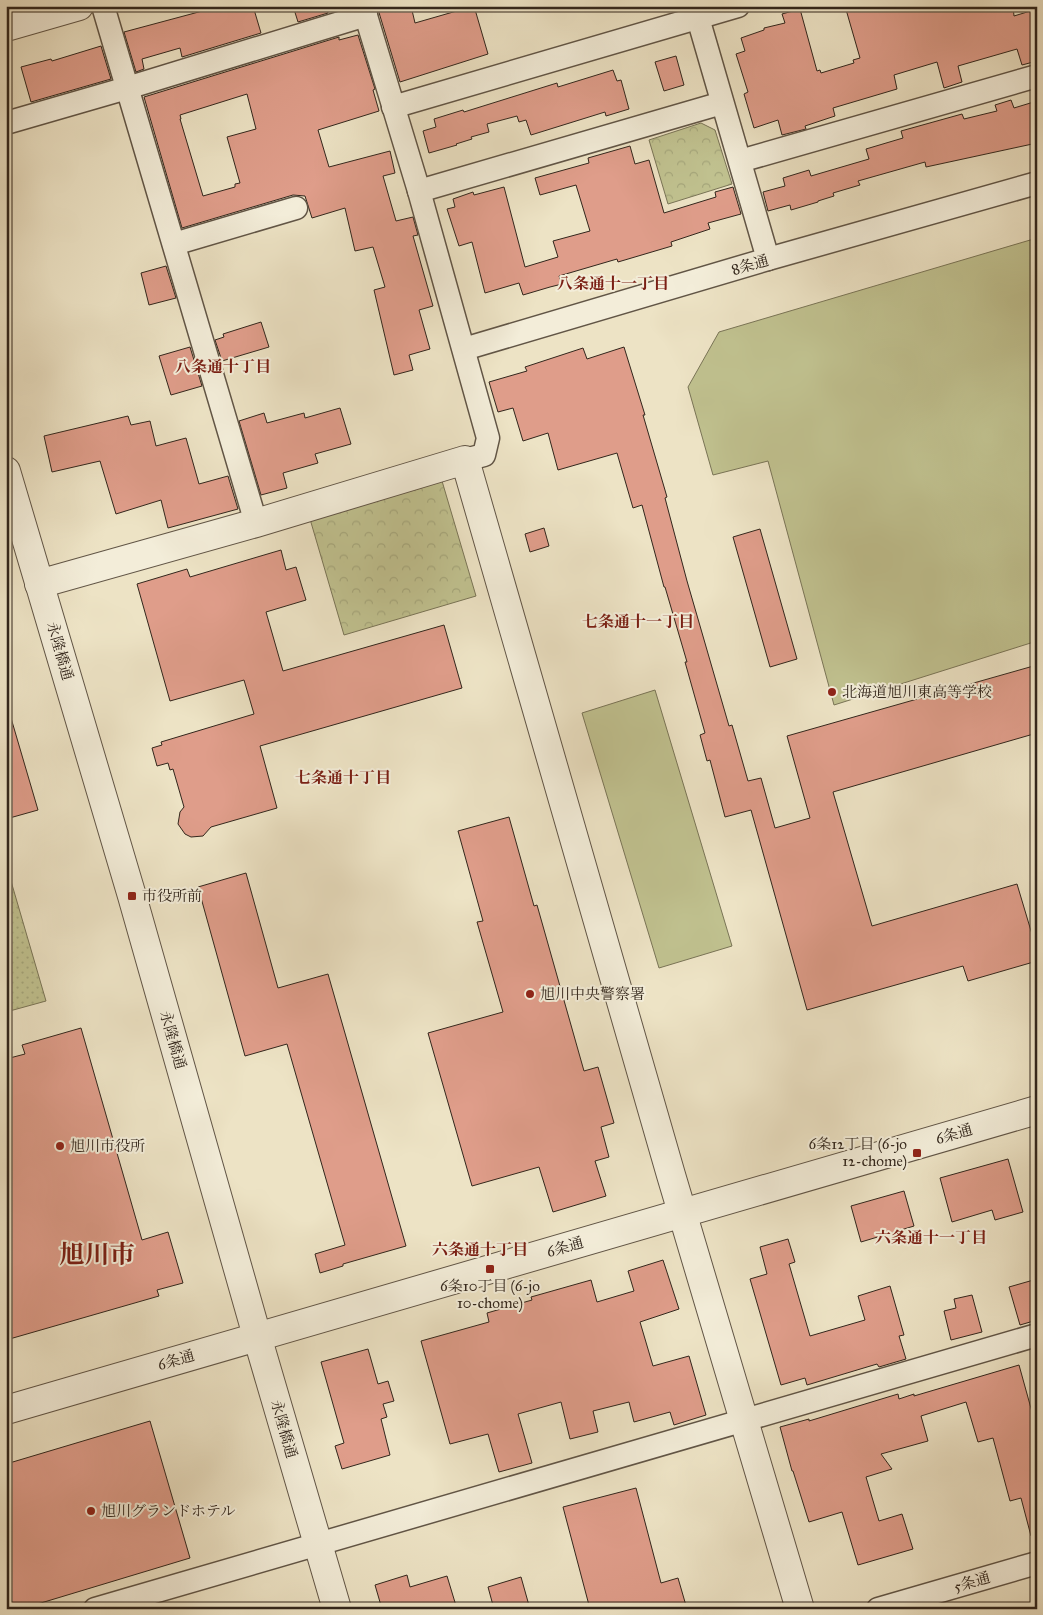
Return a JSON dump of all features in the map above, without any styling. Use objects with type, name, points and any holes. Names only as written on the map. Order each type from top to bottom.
[{"type":"street","points":[[6,27],[79,6]]},
{"type":"street","points":[[103,6],[256,523]]},
{"type":"street","points":[[392,107],[738,6]]},
{"type":"street","points":[[6,123],[127,88],[364,11],[419,191],[488,438],[484,455],[256,523],[40,584]]},
{"type":"street","points":[[698,18],[768,259]]},
{"type":"street","points":[[740,161],[1037,76]]},
{"type":"street","points":[[419,191],[722,102]]},
{"type":"street","name":"8条通","points":[[464,349],[768,259],[1037,183]]},
{"type":"street","points":[[174,244],[296,208]]},
{"type":"street","points":[[465,460],[682,1213],[800,1609]]},
{"type":"street","name":"永隆橋通","points":[[7,479],[132,896],[337,1609]]},
{"type":"street","name":"6条通","points":[[6,1410],[1037,1110]]},
{"type":"street","points":[[95,1609],[1037,1335]]},
{"type":"street","name":"5条通","points":[[878,1609],[1037,1563]]},
{"type":"green space","points":[[701,123],[715,130],[732,184],[668,204],[649,140]]},
{"type":"green space","points":[[1037,238],[1037,641],[834,705],[768,461],[713,475],[688,387],[719,332]]},
{"type":"green space","points":[[442,481],[476,596],[344,635],[310,519]]},
{"type":"green space","points":[[655,690],[732,946],[659,968],[582,713]]},
{"type":"green space","points":[[6,864],[46,1001],[6,1012]]},
{"type":"building","points":[[221,6],[253,6],[261,33],[182,57],[180,48],[142,59],[144,69],[136,72],[124,32]]},
{"type":"building","points":[[293,6],[326,6],[328,13],[298,22]]},
{"type":"building","points":[[377,6],[411,6],[415,23],[474,6],[488,54],[400,82]]},
{"type":"building","points":[[845,6],[1013,6],[1014,16],[1037,9],[1037,61],[1022,65],[1017,49],[958,66],[962,82],[944,88],[937,62],[894,75],[897,89],[833,108],[835,116],[805,126],[806,129],[782,135],[778,120],[754,128],[744,94],[748,92],[736,54],[745,51],[741,38],[764,30],[764,28],[785,23],[782,14],[800,9],[817,71],[820,70],[821,73],[854,63],[853,60],[860,58]]},
{"type":"building","points":[[358,35],[375,89],[373,90],[379,111],[318,130],[329,167],[390,151],[395,173],[383,176],[396,221],[413,217],[418,235],[413,236],[433,306],[419,310],[430,349],[409,355],[413,370],[394,375],[374,290],[385,287],[373,247],[355,251],[345,208],[312,218],[305,196],[293,195],[182,228],[144,97],[339,37],[339,40]],"holes":[[[247,94],[256,129],[227,137],[240,183],[235,184],[235,187],[203,196],[180,115]]]},
{"type":"building","points":[[101,46],[111,79],[31,102],[21,67],[51,59],[52,61]]},
{"type":"building","points":[[676,56],[684,85],[664,91],[655,62]]},
{"type":"building","points":[[613,70],[617,81],[621,80],[629,109],[606,116],[605,112],[531,135],[526,120],[519,122],[517,116],[487,124],[489,132],[471,137],[472,139],[457,145],[429,153],[423,131],[436,127],[434,119],[463,110],[464,112],[557,83],[558,87]]},
{"type":"building","points":[[1011,100],[1014,108],[1037,101],[1037,143],[926,167],[925,162],[858,181],[860,185],[833,193],[834,196],[818,202],[791,210],[790,205],[768,211],[763,192],[785,186],[783,178],[809,170],[811,176],[869,159],[866,149],[903,138],[901,131],[962,114],[964,119],[997,111],[995,105]]},
{"type":"building","points":[[630,146],[635,164],[649,160],[664,213],[716,197],[715,192],[733,187],[741,214],[708,223],[710,229],[671,242],[672,246],[618,262],[617,259],[559,276],[562,284],[523,295],[519,283],[485,293],[472,242],[459,246],[447,209],[455,207],[453,199],[473,192],[474,195],[504,187],[525,267],[558,257],[553,241],[590,231],[576,185],[540,195],[535,178],[589,163],[588,158]]},
{"type":"building","points":[[166,266],[176,298],[149,305],[141,273]]},
{"type":"building","points":[[261,322],[269,347],[222,361],[215,340],[224,337],[223,334]]},
{"type":"building","points":[[190,347],[202,386],[171,395],[159,356]]},
{"type":"building","points":[[624,347],[645,415],[643,415],[667,497],[665,498],[687,581],[729,726],[732,725],[748,781],[761,778],[775,828],[810,818],[787,736],[1037,665],[1037,733],[833,792],[872,926],[1017,884],[1037,951],[1037,961],[968,981],[963,966],[807,1010],[751,810],[725,817],[710,760],[707,761],[700,735],[705,733],[685,662],[687,662],[642,505],[633,508],[617,453],[558,470],[548,433],[523,441],[513,408],[498,412],[489,382],[527,371],[525,367],[583,348],[587,359]]},
{"type":"building","points":[[340,408],[351,444],[315,454],[318,463],[283,473],[287,488],[261,495],[239,421],[264,413],[267,423],[304,413],[305,418]]},
{"type":"building","points":[[128,416],[131,425],[150,421],[156,446],[186,438],[199,484],[228,476],[238,509],[168,528],[161,500],[116,514],[100,461],[52,472],[44,436]]},
{"type":"building","points":[[544,528],[549,546],[530,552],[525,534]]},
{"type":"building","points":[[760,529],[797,659],[770,667],[733,537]]},
{"type":"building","points":[[281,550],[286,570],[296,567],[306,600],[266,612],[283,671],[444,625],[462,688],[260,746],[277,808],[211,827],[203,836],[191,837],[185,834],[178,824],[180,812],[184,807],[173,769],[170,770],[168,763],[157,766],[152,748],[162,745],[161,742],[254,714],[244,680],[170,701],[137,584],[187,569],[190,577]]},
{"type":"building","points":[[11,718],[38,810],[6,819],[6,719]]},
{"type":"building","points":[[509,817],[534,906],[537,905],[584,1071],[598,1067],[614,1123],[601,1127],[609,1157],[595,1161],[606,1196],[553,1212],[539,1167],[472,1186],[428,1033],[503,1012],[477,922],[483,921],[458,831]]},
{"type":"building","points":[[246,873],[278,988],[328,974],[406,1246],[343,1264],[343,1266],[320,1273],[315,1254],[345,1245],[287,1044],[245,1056],[198,887]]},
{"type":"building","name":"旭川市役所","points":[[81,1028],[142,1240],[168,1232],[183,1283],[157,1290],[159,1296],[6,1340],[6,1059],[25,1054],[22,1045]]},
{"type":"building","points":[[1008,1159],[1023,1212],[995,1220],[992,1210],[952,1222],[940,1178]]},
{"type":"building","points":[[904,1191],[914,1226],[861,1242],[851,1206]]},
{"type":"building","points":[[788,1239],[795,1262],[789,1264],[810,1336],[865,1320],[858,1296],[890,1286],[904,1335],[899,1336],[906,1359],[879,1367],[877,1364],[807,1385],[805,1378],[781,1385],[750,1279],[767,1274],[760,1247]]},
{"type":"building","points":[[663,1260],[679,1309],[640,1322],[653,1366],[689,1356],[706,1415],[674,1425],[670,1412],[634,1422],[629,1402],[593,1411],[598,1432],[570,1439],[561,1402],[518,1414],[532,1463],[499,1472],[488,1434],[450,1444],[421,1341],[489,1322],[487,1313],[532,1300],[531,1297],[591,1280],[597,1302],[634,1291],[628,1271]]},
{"type":"building","points":[[1037,1279],[1037,1320],[1020,1325],[1009,1287]]},
{"type":"building","points":[[972,1295],[982,1332],[951,1340],[944,1311],[956,1308],[954,1299]]},
{"type":"building","points":[[368,1349],[378,1384],[388,1381],[394,1401],[383,1404],[387,1417],[381,1419],[390,1455],[342,1469],[335,1446],[344,1443],[321,1362]]},
{"type":"building","points":[[1019,1365],[1037,1430],[1037,1535],[1031,1536],[1021,1498],[1010,1501],[993,1438],[978,1442],[966,1402],[921,1416],[928,1441],[881,1454],[892,1469],[866,1477],[879,1521],[902,1514],[913,1549],[858,1565],[842,1512],[809,1522],[780,1427],[809,1419],[809,1421],[898,1394],[899,1399],[914,1394],[914,1396]]},
{"type":"building","name":"旭川グランドホテル","points":[[150,1421],[190,1558],[21,1609],[6,1609],[6,1464]]},
{"type":"building","points":[[636,1488],[661,1583],[678,1578],[687,1609],[590,1609],[563,1507]]},
{"type":"building","points":[[407,1575],[410,1587],[447,1576],[457,1609],[382,1609],[375,1585]]},
{"type":"building","points":[[521,1577],[530,1609],[494,1609],[488,1587]]},
{"type":"place","name":"北海道旭川東高等学校","points":[[832,692]]},
{"type":"place","name":"市役所前","points":[[132,896]]},
{"type":"place","name":"旭川中央警察署","points":[[530,994]]},
{"type":"place","name":"旭川市役所","points":[[60,1146]]},
{"type":"place","name":"6条12丁目 (6-jo 12-chome)","points":[[917,1153]]},
{"type":"place","name":"6条10丁目 (6-jo 10-chome)","points":[[490,1269]]},
{"type":"place","name":"旭川グランドホテル","points":[[91,1511]]},
{"type":"district","name":"八条通十一丁目","points":[[613,283]]},
{"type":"district","name":"八条通十丁目","points":[[223,366]]},
{"type":"district","name":"七条通十一丁目","points":[[638,621]]},
{"type":"district","name":"七条通十丁目","points":[[343,777]]},
{"type":"district","name":"六条通十一丁目","points":[[931,1237]]},
{"type":"district","name":"六条通十丁目","points":[[480,1249]]},
{"type":"district","name":"旭川市","points":[[97,1254]]}]
